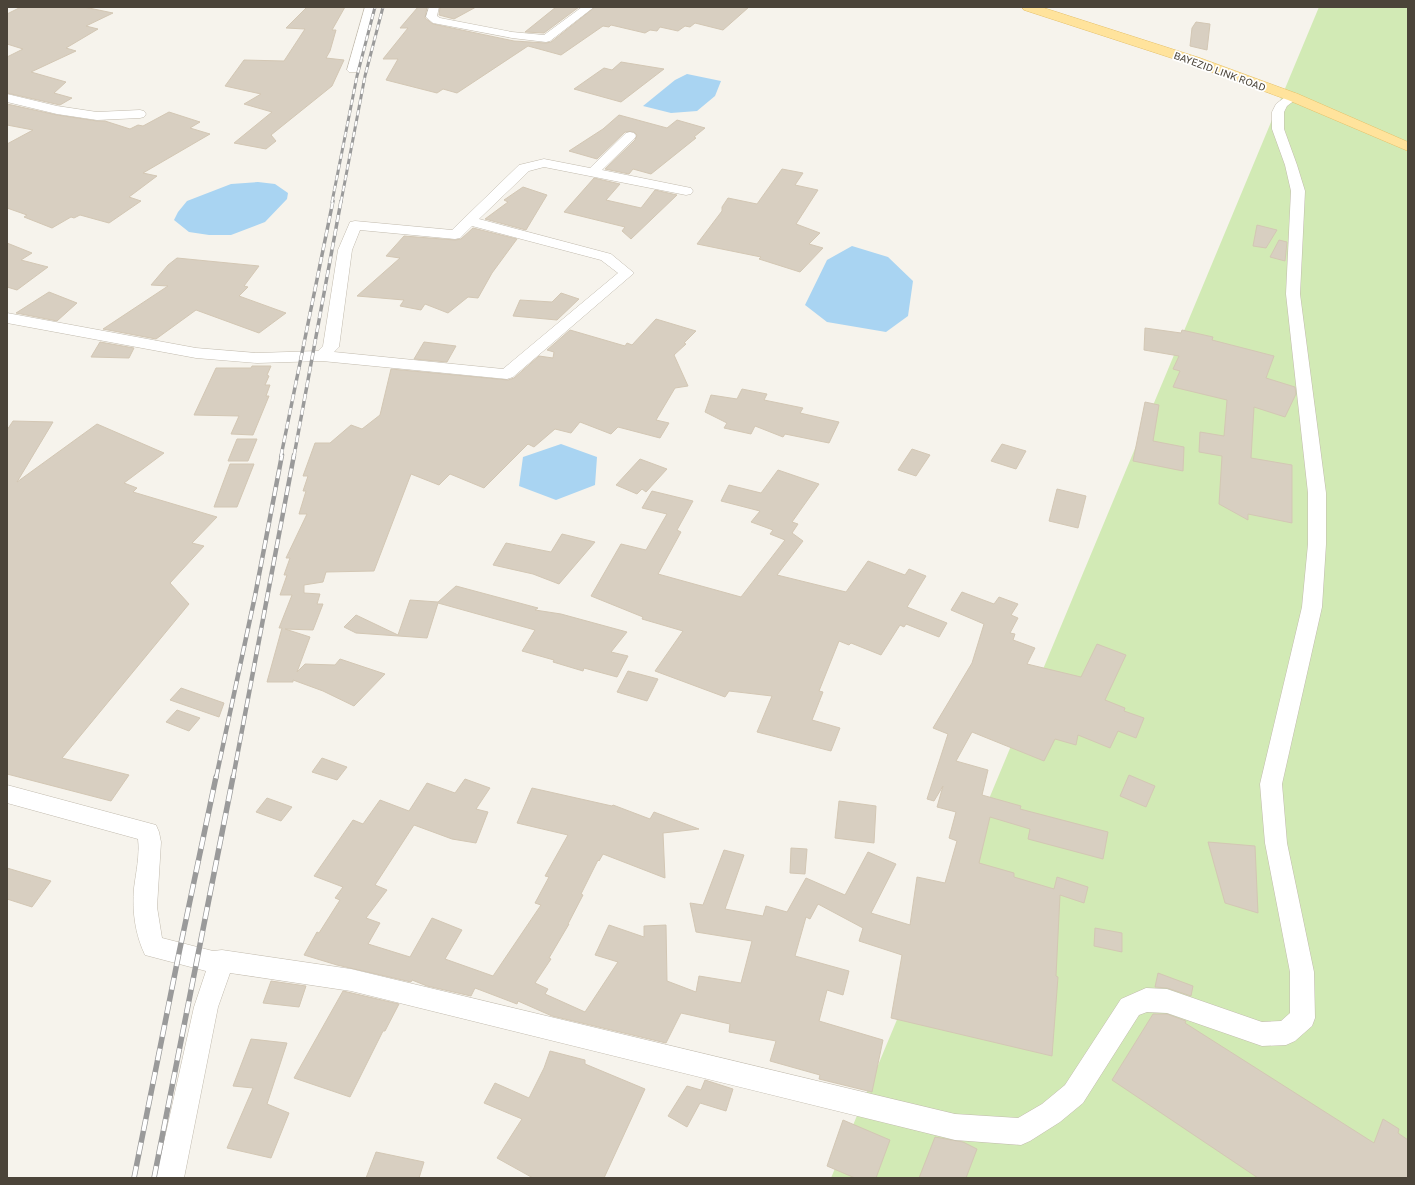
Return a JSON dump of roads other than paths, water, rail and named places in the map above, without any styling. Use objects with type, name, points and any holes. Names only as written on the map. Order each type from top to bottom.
[{"type":"main road","name":"BAYEZID LINK ROAD","points":[[1028,7],[1195,61],[1293,97],[1408,147]]},
{"type":"main road","name":"BAYEZID LINK ROAD","points":[[1053,7],[1205,56],[1301,92],[1408,139]]},
{"type":"street","points":[[353,70],[370,7]]},
{"type":"street","points":[[434,7],[431,17],[437,21],[546,40],[589,7]]},
{"type":"street","points":[[7,794],[148,832],[151,845],[144,907],[147,930],[153,947],[213,962],[222,961],[351,980],[955,1127],[1021,1132],[1051,1113],[1074,1094],[1130,1007],[1146,1000],[1167,1001],[1262,1034],[1286,1033],[1304,1018],[1302,972],[1276,844],[1272,784],[1312,607],[1317,536],[1317,493],[1304,377],[1292,294],[1298,191],[1291,165],[1278,129],[1278,112],[1282,104],[1293,97]]},
{"type":"street","points":[[7,98],[57,110],[97,116],[140,114]]},
{"type":"street","points":[[593,172],[630,136]]},
{"type":"street","points":[[322,356],[331,347],[345,250],[355,225],[455,235],[524,168],[544,163],[686,191]]},
{"type":"street","points":[[7,318],[196,353],[257,358],[322,356],[507,374],[627,273],[606,258],[469,221]]},
{"type":"street","points":[[170,1178],[206,1007],[222,961]]},
{"type":"water","points":[[687,74],[721,81],[715,96],[697,111],[671,113],[643,106],[675,80]]},
{"type":"water","points":[[258,182],[275,184],[288,193],[287,199],[265,222],[231,235],[209,235],[189,232],[174,220],[178,212],[187,201],[231,184]]},
{"type":"water","points":[[852,246],[888,257],[913,281],[908,316],[886,332],[827,322],[805,305],[827,260]]},
{"type":"water","points":[[561,444],[597,457],[595,485],[556,500],[519,486],[523,457]]},
{"type":"railway","points":[[332,202],[357,76],[375,7]]},
{"type":"railway","points":[[341,202],[365,76],[383,7]]},
{"type":"railway","points":[[281,456],[333,201]]},
{"type":"railway","points":[[294,456],[341,201]]},
{"type":"railway","points":[[216,778],[255,596],[282,455]]},
{"type":"railway","points":[[233,778],[294,455]]},
{"type":"railway","points":[[134,1178],[216,777]]},
{"type":"railway","points":[[154,1178],[233,777]]}]
